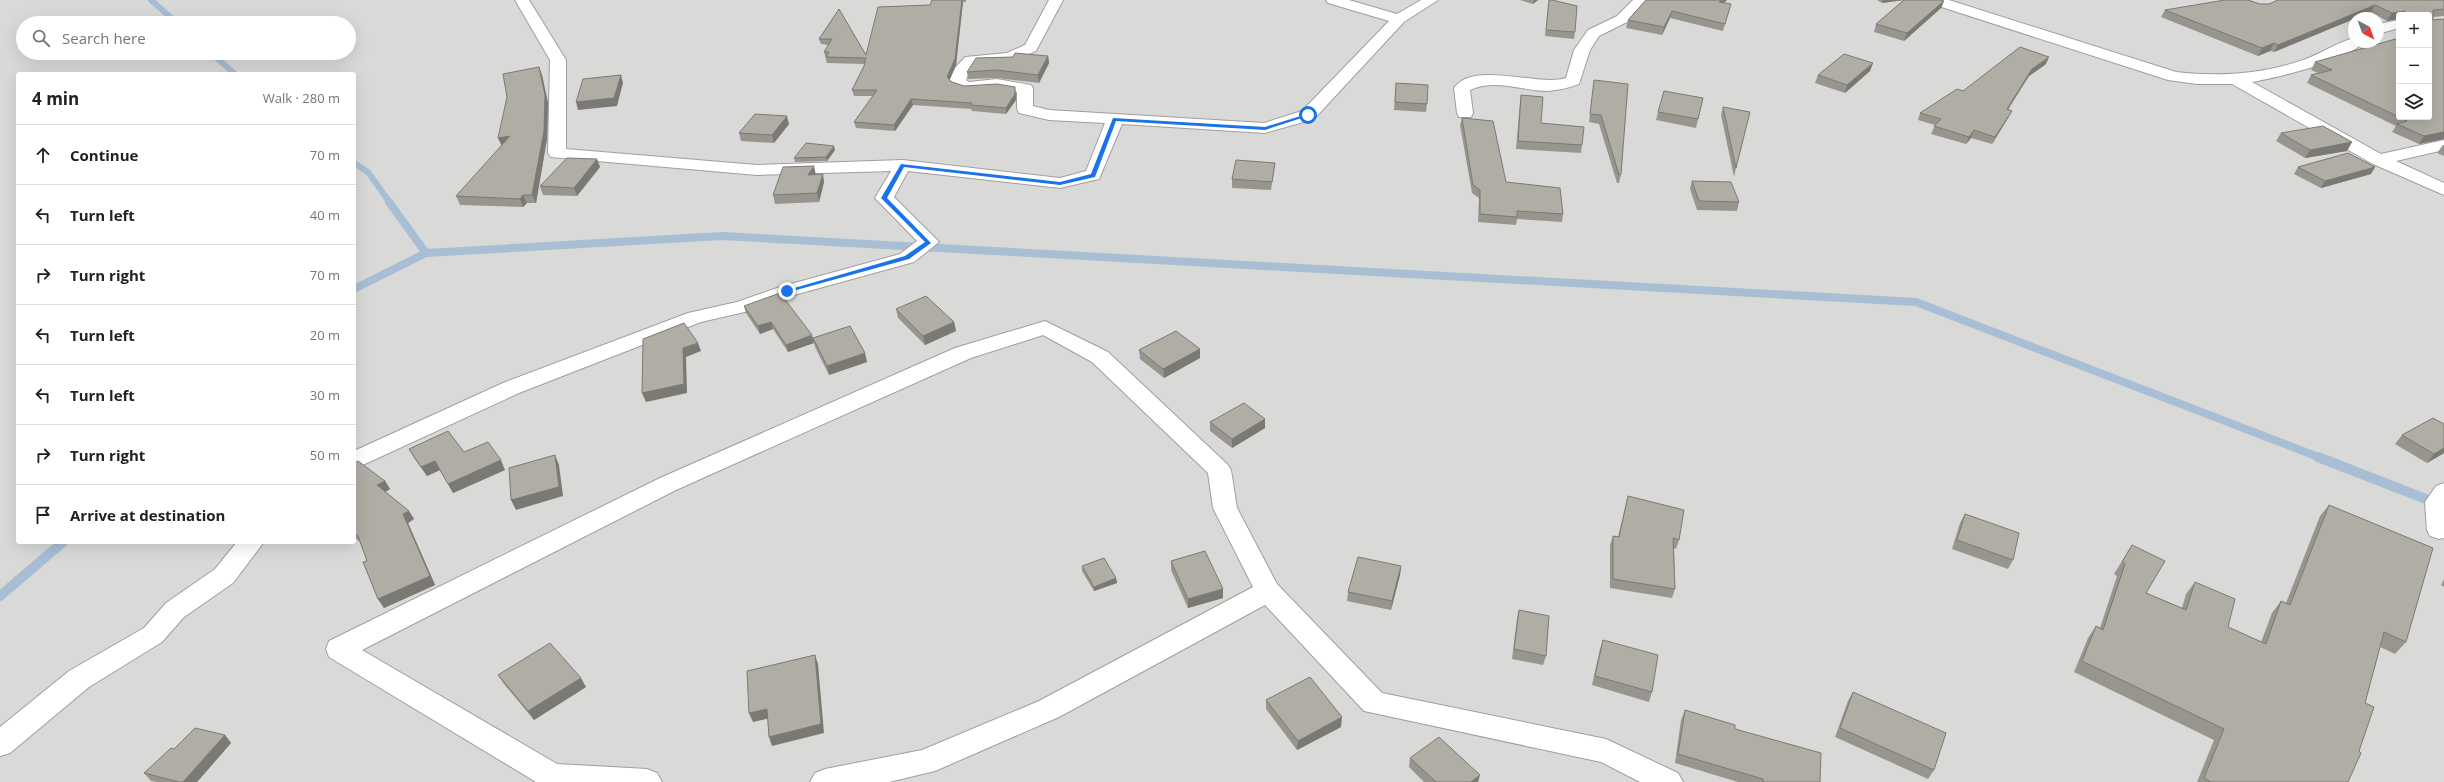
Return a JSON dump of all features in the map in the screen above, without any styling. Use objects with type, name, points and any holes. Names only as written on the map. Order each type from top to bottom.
[{"type":"street","points":[[522,0],[558,60],[558,153],[757,170],[903,165],[1060,183],[1093,175],[1114,120]]},
{"type":"street","points":[[1056,0],[1031,48],[1010,57],[970,60],[963,68],[957,82],[968,87],[997,84],[1025,88],[1025,109],[1049,116],[1265,128],[1308,115],[1399,19],[1431,0]]},
{"type":"street","points":[[1333,0],[1399,19]]},
{"type":"street","points":[[1465,113],[1462,88],[1469,83],[1508,81],[1558,86],[1573,81],[1582,50],[1593,33],[1622,19],[1641,0]]},
{"type":"street","points":[[1934,0],[2174,77],[2203,81],[2237,80],[2328,57],[2348,46]]},
{"type":"street","points":[[2384,28],[2396,25]]},
{"type":"street","points":[[2237,80],[2379,160],[2444,190]]},
{"type":"street","points":[[2379,160],[2444,145]]},
{"type":"street","points":[[356,460],[511,388],[695,317],[742,307],[787,291],[907,258],[929,242],[884,198],[903,165]]},
{"type":"street","points":[[647,782],[553,777],[339,649],[668,484],[963,353],[1045,327],[1100,357],[1220,470],[1225,508],[1268,591],[1374,703],[1606,751],[1668,782]]},
{"type":"street","points":[[2439,530],[2437,502],[2444,492]]},
{"type":"street","points":[[0,744],[79,679],[154,635],[175,610],[224,576],[235,560],[250,544]]},
{"type":"street","points":[[825,782],[925,762],[1049,709],[1268,591]]},
{"type":"shaded area","points":[[0,0],[2444,0],[2444,782],[0,782]]},
{"type":"building","points":[[932,0],[962,0],[955,59],[947,77],[952,82],[964,86],[997,84],[1015,87],[1015,94],[1006,108],[971,105],[972,103],[911,99],[894,125],[854,122],[877,90],[852,90],[864,66],[866,58],[826,57],[829,52],[824,52],[832,39],[819,39],[839,9],[866,55],[878,7],[930,5]]},
{"type":"building","points":[[1549,0],[1577,6],[1575,32],[1546,30]]},
{"type":"building","points":[[1646,0],[1722,0],[1719,2],[1731,4],[1725,24],[1672,11],[1664,27],[1628,20]]},
{"type":"building","points":[[1904,0],[1944,1],[1907,33],[1876,24]]},
{"type":"building","points":[[2225,0],[2248,0],[2260,4],[2269,4],[2278,0],[2444,0],[2444,9],[2433,10],[2433,20],[2444,19],[2444,132],[2424,136],[2397,124],[2407,121],[2405,120],[2432,120],[2432,12],[2405,11],[2392,13],[2375,5],[2358,12],[2348,12],[2348,16],[2278,45],[2274,43],[2262,48],[2165,10]]},
{"type":"building","points":[[2396,39],[2396,116],[2311,75],[2332,70],[2315,62],[2364,48],[2384,48],[2384,42]]},
{"type":"building","points":[[2020,47],[2049,57],[2032,69],[2007,109],[2012,111],[1995,137],[1974,130],[1969,137],[1934,126],[1941,119],[1920,113],[1957,89],[1963,91]]},
{"type":"building","points":[[1015,53],[1048,56],[1038,75],[996,70],[967,72],[976,58],[1013,57]]},
{"type":"building","points":[[1844,54],[1873,63],[1847,85],[1818,75]]},
{"type":"building","points":[[539,67],[545,95],[544,131],[532,195],[523,195],[520,199],[456,196],[510,136],[498,138],[507,97],[503,74]]},
{"type":"building","points":[[621,75],[614,98],[576,102],[583,79]]},
{"type":"building","points":[[1594,80],[1628,84],[1621,174],[1619,175],[1601,115],[1590,114]]},
{"type":"building","points":[[1396,83],[1428,85],[1427,104],[1395,102]]},
{"type":"building","points":[[1664,91],[1703,98],[1698,119],[1658,112]]},
{"type":"building","points":[[1521,95],[1543,97],[1541,123],[1584,127],[1582,145],[1518,141]]},
{"type":"building","points":[[1723,107],[1750,112],[1736,168]]},
{"type":"building","points":[[755,114],[787,116],[772,135],[739,133]]},
{"type":"building","points":[[1462,118],[1493,121],[1506,182],[1560,188],[1563,214],[1517,211],[1517,217],[1480,214],[1480,190],[1473,185]]},
{"type":"building","points":[[2323,126],[2352,142],[2310,150],[2281,133]]},
{"type":"building","points":[[806,143],[834,146],[826,157],[794,158]]},
{"type":"building","points":[[2348,153],[2375,167],[2325,181],[2298,167]]},
{"type":"building","points":[[567,158],[597,159],[574,188],[540,186]]},
{"type":"building","points":[[1236,160],[1275,163],[1272,182],[1232,179]]},
{"type":"building","points":[[814,166],[808,175],[823,174],[817,193],[773,195],[783,167]]},
{"type":"building","points":[[1692,181],[1731,182],[1739,202],[1699,201]]},
{"type":"building","points":[[780,293],[812,335],[786,345],[771,322],[758,326],[744,306]]},
{"type":"building","points":[[926,296],[954,322],[923,336],[896,309]]},
{"type":"building","points":[[684,323],[698,343],[683,348],[684,384],[642,393],[643,339]]},
{"type":"building","points":[[850,326],[865,353],[827,366],[813,338]]},
{"type":"building","points":[[1176,331],[1200,349],[1163,369],[1139,350]]},
{"type":"building","points":[[1244,403],[1265,419],[1232,439],[1210,422]]},
{"type":"building","points":[[2433,418],[2444,424],[2444,448],[2434,454],[2402,435]]},
{"type":"building","points":[[448,431],[464,452],[488,442],[501,460],[448,484],[435,461],[421,467],[409,449]]},
{"type":"building","points":[[555,455],[559,487],[511,500],[509,468]]},
{"type":"building","points":[[358,461],[385,481],[377,485],[409,511],[403,514],[430,576],[378,599],[363,562],[367,561],[358,536],[356,534],[356,462]]},
{"type":"building","points":[[1628,496],[1684,510],[1679,540],[1673,538],[1675,589],[1613,579],[1613,536],[1619,537]]},
{"type":"building","points":[[2329,505],[2433,548],[2406,642],[2384,632],[2365,703],[2374,707],[2359,751],[2361,753],[2348,782],[2211,782],[2204,778],[2224,729],[2082,661],[2096,626],[2103,630],[2125,564],[2122,562],[2132,545],[2165,561],[2146,593],[2186,610],[2195,582],[2235,599],[2228,627],[2266,644],[2281,601],[2290,605]]},
{"type":"building","points":[[1965,514],[2019,533],[2013,560],[1957,540]]},
{"type":"building","points":[[1205,551],[1223,589],[1188,599],[1171,561]]},
{"type":"building","points":[[1358,557],[1401,566],[1392,601],[1348,592]]},
{"type":"building","points":[[1104,558],[1116,578],[1094,587],[1082,566]]},
{"type":"building","points":[[1519,610],[1549,616],[1546,656],[1514,649]]},
{"type":"building","points":[[1603,640],[1658,655],[1652,692],[1595,676]]},
{"type":"building","points":[[550,643],[581,678],[528,711],[498,675]]},
{"type":"building","points":[[815,655],[821,724],[769,737],[767,709],[749,713],[747,671]]},
{"type":"building","points":[[1310,677],[1342,717],[1298,741],[1266,700]]},
{"type":"building","points":[[1853,692],[1946,733],[1934,770],[1840,728]]},
{"type":"building","points":[[1685,710],[1735,725],[1735,729],[1821,753],[1820,782],[1763,782],[1763,779],[1678,754]]},
{"type":"building","points":[[195,728],[225,735],[183,782],[144,773],[171,748],[174,749]]},
{"type":"building","points":[[1439,737],[1480,775],[1471,782],[1436,782],[1410,758]]},
{"type":"waterway","points":[[151,0],[169,16]]},
{"type":"waterway","points":[[219,60],[233,72]]},
{"type":"waterway","points":[[356,164],[368,172],[390,203]]},
{"type":"waterway","points":[[389,202],[426,253]]},
{"type":"waterway","points":[[426,253],[722,236],[1916,302],[2321,458]]},
{"type":"waterway","points":[[356,288],[426,253]]},
{"type":"waterway","points":[[2318,457],[2444,506]]},
{"type":"waterway","points":[[0,596],[61,544]]},
{"type":"route","points":[[787,291],[907,258],[929,242],[884,198],[903,165],[1060,183],[1093,175],[1114,120],[1265,128],[1308,115]]}]
